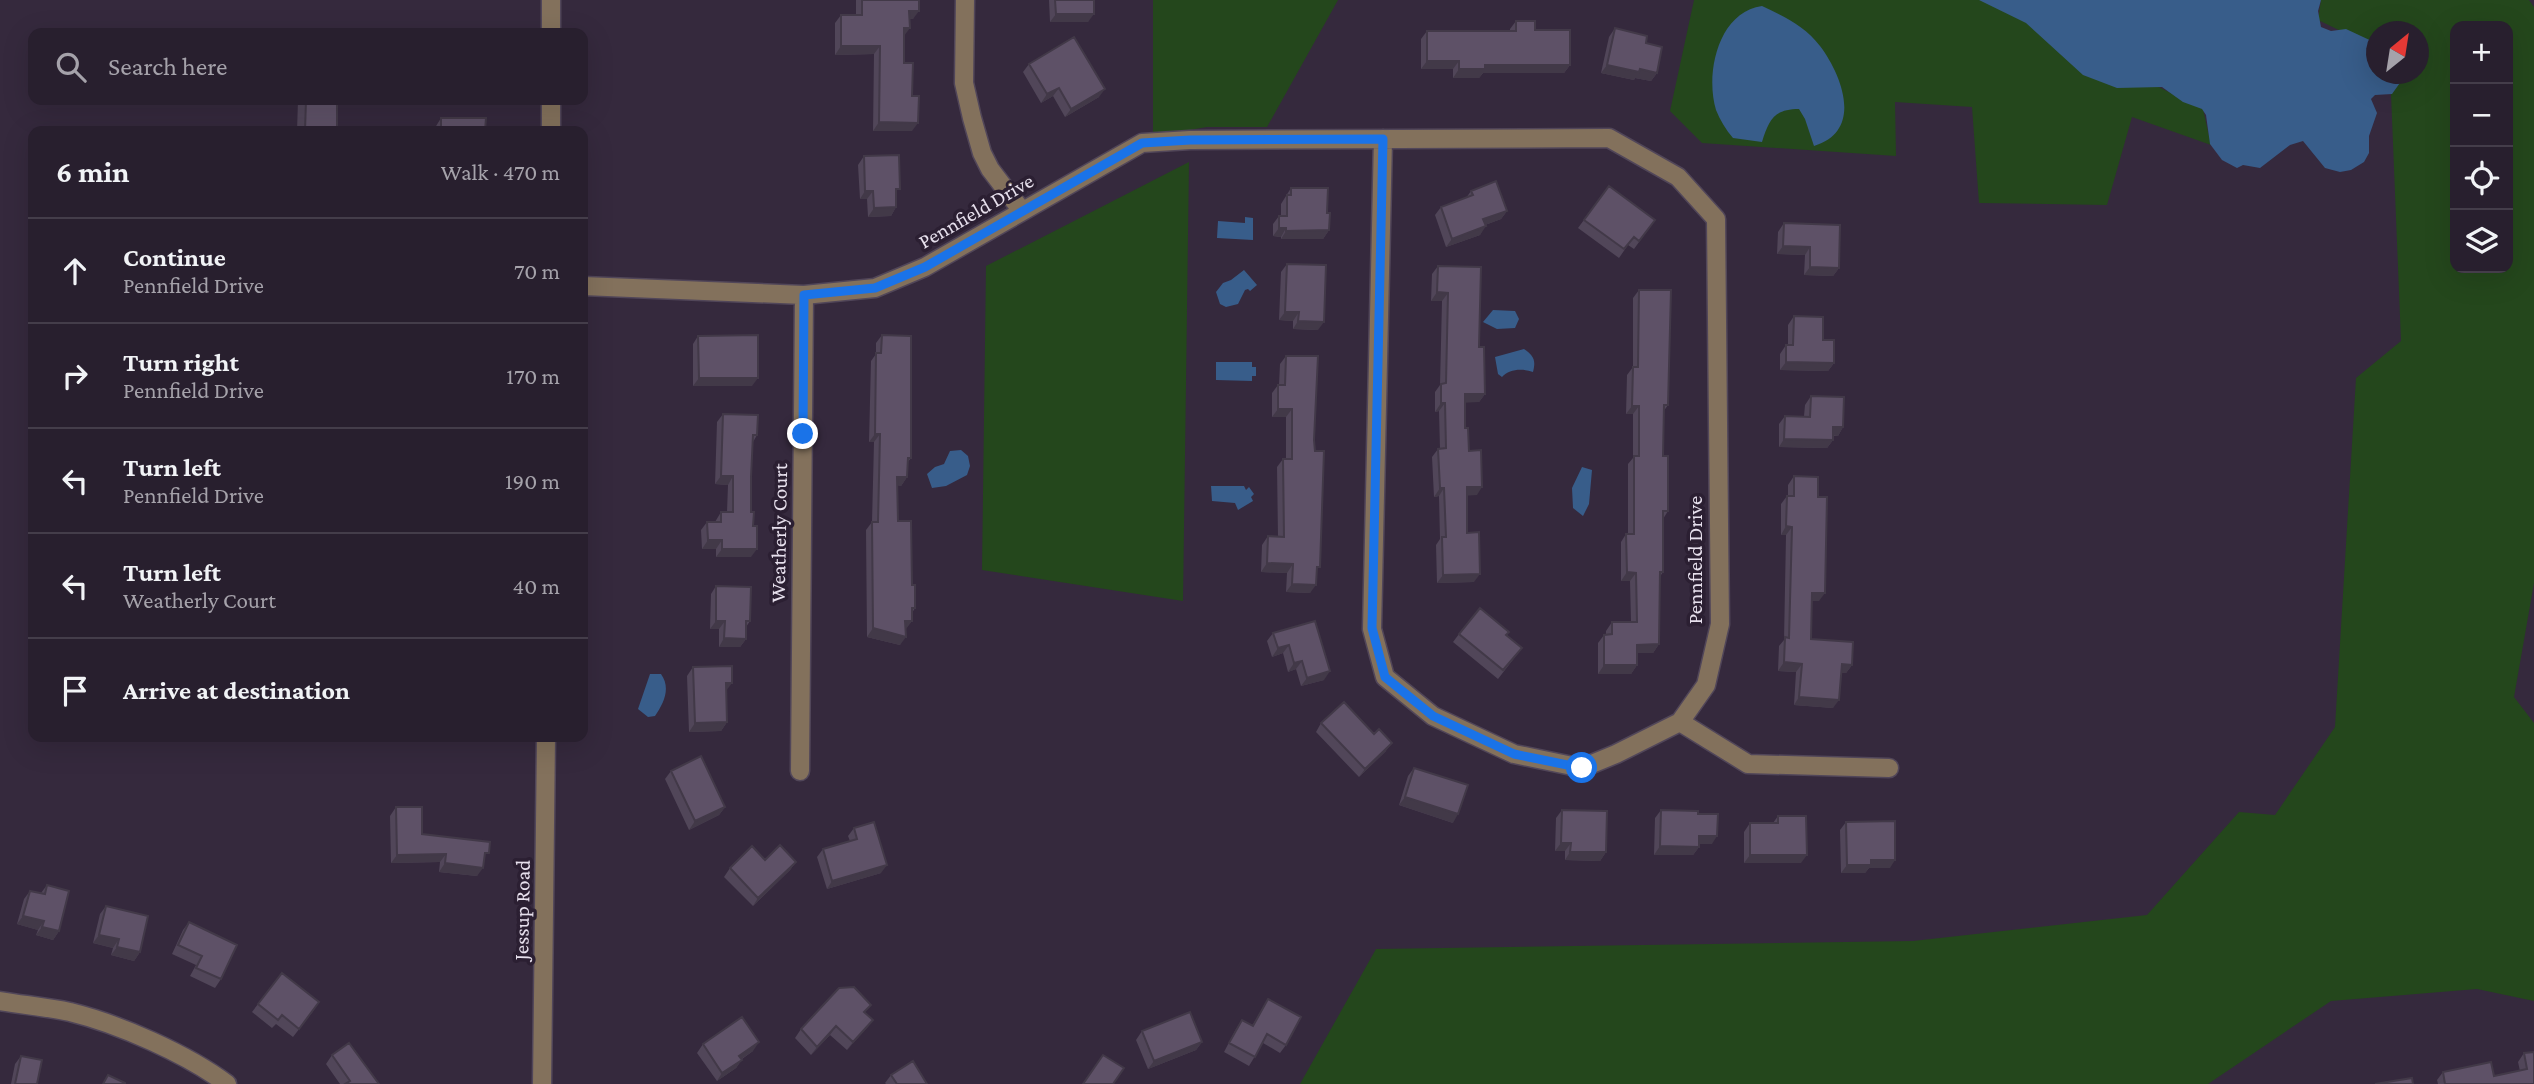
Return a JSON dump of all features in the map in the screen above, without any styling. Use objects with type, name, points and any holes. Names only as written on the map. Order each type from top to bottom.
[{"type":"street","points":[[551,0],[551,28]]},
{"type":"street","points":[[965,0],[964,83],[972,118],[982,153],[990,169],[1022,211]]},
{"type":"street","points":[[551,105],[551,126]]},
{"type":"street","name":"Pennfield Drive","points":[[588,286],[804,295],[875,288],[925,267],[1142,143],[1190,140],[1383,139],[1609,138],[1678,177],[1716,219],[1720,624],[1706,685],[1680,722],[1582,768],[1514,754],[1433,716],[1385,677],[1372,628],[1383,139]]},
{"type":"street","name":"Weatherly Court","points":[[800,771],[804,295]]},
{"type":"street","points":[[1680,722],[1748,764],[1889,768]]},
{"type":"street","name":"Jessup Road","points":[[542,1084],[546,742]]},
{"type":"street","points":[[0,1001],[69,1012],[121,1029],[195,1064],[227,1084]]},
{"type":"green space","points":[[1153,0],[1338,0],[1267,127],[1207,127],[1153,136]]},
{"type":"green space","points":[[1694,0],[1983,0],[2203,109],[2211,145],[2132,117],[2107,205],[1979,203],[1972,107],[1895,102],[1896,156],[1702,143],[1670,111]]},
{"type":"green space","points":[[2321,0],[2529,0],[2534,7],[2534,583],[2514,697],[2534,723],[2534,1001],[2477,989],[2331,1001],[2208,1084],[1300,1084],[1376,949],[1913,941],[2147,915],[2239,812],[2275,815],[2335,727],[2356,378],[2401,341],[2391,94],[2398,84],[2429,84],[2429,21],[2366,21],[2366,43],[2318,20]]},
{"type":"green space","points":[[1189,162],[1183,601],[982,570],[986,266]]},
{"type":"water","points":[[1979,0],[2321,0],[2318,11],[2321,27],[2331,31],[2346,29],[2366,38],[2366,84],[2399,84],[2392,94],[2375,95],[2371,99],[2377,113],[2369,136],[2369,153],[2364,162],[2351,170],[2340,172],[2325,168],[2303,141],[2290,145],[2260,168],[2243,165],[2237,168],[2222,160],[2210,144],[2206,115],[2202,109],[2183,102],[2162,87],[2117,88],[2083,75],[2026,23]]},
{"type":"water","points":[[1762,6],[1808,33],[1828,58],[1841,86],[1844,101],[1844,115],[1839,128],[1830,139],[1814,146],[1799,109],[1784,111],[1774,117],[1762,142],[1733,138],[1723,125],[1713,95],[1712,79],[1718,47],[1735,20],[1747,11]]},
{"type":"water","points":[[1245,217],[1253,218],[1253,240],[1217,238],[1218,221],[1245,223]]},
{"type":"water","points":[[1244,270],[1257,285],[1250,291],[1245,290],[1238,304],[1226,307],[1220,304],[1216,292],[1223,283]]},
{"type":"water","points":[[1493,310],[1515,311],[1519,319],[1515,328],[1497,329],[1483,322]]},
{"type":"water","points":[[1524,349],[1533,359],[1533,372],[1516,370],[1502,377],[1498,374],[1495,357]]},
{"type":"water","points":[[1216,362],[1252,362],[1252,367],[1256,367],[1256,376],[1252,376],[1252,381],[1216,380]]},
{"type":"water","points":[[961,450],[968,456],[970,466],[967,475],[946,486],[932,488],[927,474],[944,464],[950,451]]},
{"type":"water","points":[[1582,467],[1592,470],[1589,504],[1583,516],[1573,508],[1572,488]]},
{"type":"water","points":[[1211,486],[1244,486],[1246,490],[1249,487],[1254,494],[1251,497],[1253,501],[1238,510],[1235,503],[1212,501]]},
{"type":"water","points":[[650,674],[661,674],[666,690],[655,716],[648,717],[638,709]]},
{"type":"building","points":[[862,0],[919,0],[919,11],[909,11],[910,28],[904,28],[904,63],[913,63],[912,96],[919,96],[918,123],[879,122],[880,46],[841,46],[841,15],[862,15]]},
{"type":"building","points":[[1055,0],[1094,0],[1094,14],[1056,14]]},
{"type":"building","points":[[1516,21],[1535,21],[1535,30],[1570,30],[1570,65],[1485,65],[1485,69],[1459,69],[1459,61],[1427,61],[1427,31],[1516,31]]},
{"type":"building","points":[[1615,28],[1647,36],[1646,43],[1662,47],[1657,73],[1607,65]]},
{"type":"building","points":[[1074,37],[1105,89],[1071,109],[1059,88],[1047,94],[1029,64]]},
{"type":"building","points":[[306,105],[337,105],[337,126],[305,126]]},
{"type":"building","points":[[441,118],[486,118],[485,126],[441,126]]},
{"type":"building","points":[[899,155],[900,189],[896,189],[896,207],[874,208],[873,191],[865,191],[864,156]]},
{"type":"building","points":[[1496,181],[1507,211],[1483,219],[1486,226],[1452,239],[1441,207],[1473,195],[1471,191]]},
{"type":"building","points":[[1609,186],[1655,220],[1639,241],[1634,237],[1624,249],[1584,220]]},
{"type":"building","points":[[1291,188],[1328,188],[1329,230],[1286,231],[1286,228],[1279,228],[1279,216],[1287,216],[1287,195],[1291,195]]},
{"type":"building","points":[[1784,223],[1840,225],[1839,268],[1810,267],[1810,247],[1783,246]]},
{"type":"building","points":[[1287,264],[1326,265],[1324,322],[1298,321],[1299,312],[1285,312]]},
{"type":"building","points":[[1438,266],[1481,267],[1479,347],[1484,347],[1485,394],[1465,394],[1465,428],[1468,428],[1469,451],[1481,450],[1482,487],[1467,487],[1467,533],[1479,532],[1480,574],[1443,575],[1442,537],[1446,537],[1444,488],[1440,488],[1438,449],[1446,448],[1445,403],[1441,403],[1441,384],[1446,383],[1448,293],[1437,292]]},
{"type":"building","points":[[1639,290],[1671,290],[1668,405],[1664,405],[1663,456],[1668,456],[1668,511],[1663,511],[1659,644],[1637,645],[1637,665],[1604,665],[1604,635],[1612,634],[1612,622],[1637,622],[1636,573],[1627,572],[1626,534],[1634,534],[1634,456],[1639,456],[1639,406],[1632,406],[1633,367],[1638,367]]},
{"type":"building","points":[[1794,316],[1823,317],[1823,340],[1834,340],[1834,363],[1786,362],[1786,345],[1793,345]]},
{"type":"building","points":[[758,335],[758,378],[699,378],[698,336]]},
{"type":"building","points":[[882,335],[911,336],[911,458],[908,458],[907,477],[897,477],[898,521],[911,521],[912,585],[915,585],[915,608],[912,608],[912,621],[905,621],[906,637],[873,628],[872,522],[878,522],[880,434],[875,434],[876,353],[881,353]]},
{"type":"building","points":[[1286,356],[1318,356],[1314,440],[1315,451],[1324,451],[1320,567],[1317,567],[1316,585],[1292,584],[1293,564],[1267,563],[1268,536],[1284,537],[1283,459],[1292,459],[1292,409],[1278,409],[1278,385],[1285,385]]},
{"type":"building","points":[[1811,396],[1844,397],[1843,427],[1833,427],[1833,440],[1784,439],[1785,416],[1810,417]]},
{"type":"building","points":[[723,414],[758,415],[757,435],[753,435],[751,477],[751,512],[754,512],[753,526],[757,526],[757,549],[722,549],[722,540],[708,540],[707,522],[721,522],[721,512],[733,512],[733,476],[721,476]]},
{"type":"building","points":[[1794,476],[1818,477],[1818,497],[1827,497],[1825,593],[1812,593],[1811,639],[1853,642],[1852,665],[1842,664],[1839,700],[1799,697],[1802,664],[1784,662],[1785,637],[1789,638],[1792,527],[1786,526],[1787,496],[1794,496]]},
{"type":"building","points":[[716,586],[751,587],[750,621],[746,621],[746,639],[724,638],[725,621],[716,621]]},
{"type":"building","points":[[1480,608],[1509,632],[1506,635],[1522,648],[1503,670],[1459,634]]},
{"type":"building","points":[[1315,621],[1330,671],[1307,678],[1302,661],[1294,663],[1289,645],[1278,648],[1273,633]]},
{"type":"building","points":[[732,666],[732,683],[726,683],[727,722],[695,723],[693,667]]},
{"type":"building","points":[[1344,702],[1374,734],[1379,729],[1392,743],[1365,769],[1321,723]]},
{"type":"building","points":[[701,756],[725,807],[695,821],[671,771]]},
{"type":"building","points":[[1414,768],[1468,785],[1458,814],[1405,797]]},
{"type":"building","points":[[396,807],[422,807],[422,834],[490,842],[483,868],[445,863],[446,854],[397,855]]},
{"type":"building","points":[[1562,810],[1607,811],[1606,852],[1570,852],[1571,843],[1561,843]]},
{"type":"building","points":[[1661,810],[1718,814],[1717,836],[1699,836],[1699,847],[1660,846]]},
{"type":"building","points":[[1778,816],[1806,816],[1807,855],[1750,855],[1750,823],[1778,823]]},
{"type":"building","points":[[1895,821],[1895,860],[1871,860],[1871,865],[1847,865],[1846,822]]},
{"type":"building","points":[[874,822],[887,865],[832,881],[823,849],[857,839],[854,828]]},
{"type":"building","points":[[780,845],[796,862],[758,898],[730,868],[752,846],[765,860]]},
{"type":"building","points":[[47,885],[69,891],[59,931],[42,927],[44,921],[23,916],[30,891],[45,894]]},
{"type":"building","points":[[106,906],[148,916],[140,952],[117,947],[119,939],[99,935]]},
{"type":"building","points":[[189,922],[237,945],[221,979],[196,968],[202,956],[178,945]]},
{"type":"building","points":[[282,973],[319,1002],[299,1029],[282,1015],[278,1020],[258,1004]]},
{"type":"building","points":[[854,987],[871,1005],[864,1012],[873,1020],[853,1042],[836,1026],[817,1047],[801,1029],[839,988]]},
{"type":"building","points":[[1268,999],[1301,1017],[1286,1045],[1267,1034],[1255,1057],[1229,1043],[1242,1020],[1253,1026]]},
{"type":"building","points":[[1190,1012],[1202,1042],[1154,1061],[1142,1031]]},
{"type":"building","points":[[742,1017],[759,1042],[739,1056],[742,1060],[722,1073],[703,1044]]},
{"type":"building","points":[[349,1043],[379,1084],[345,1084],[350,1081],[332,1055]]},
{"type":"building","points":[[2534,1052],[2534,1084],[2445,1084],[2443,1072],[2491,1062],[2494,1076],[2527,1069],[2524,1053]]},
{"type":"building","points":[[1103,1055],[1124,1068],[1113,1084],[1083,1084]]},
{"type":"building","points":[[21,1056],[42,1060],[37,1084],[15,1084]]},
{"type":"building","points":[[913,1061],[927,1084],[897,1084],[891,1075]]},
{"type":"building","points":[[108,1075],[125,1083],[125,1084],[103,1084]]},
{"type":"building","points":[[2412,1078],[2413,1084],[2375,1084]]},
{"type":"route","points":[[803,434],[804,295],[875,288],[925,267],[1142,143],[1190,140],[1383,139],[1372,628],[1385,677],[1433,716],[1514,754],[1582,768]]}]
